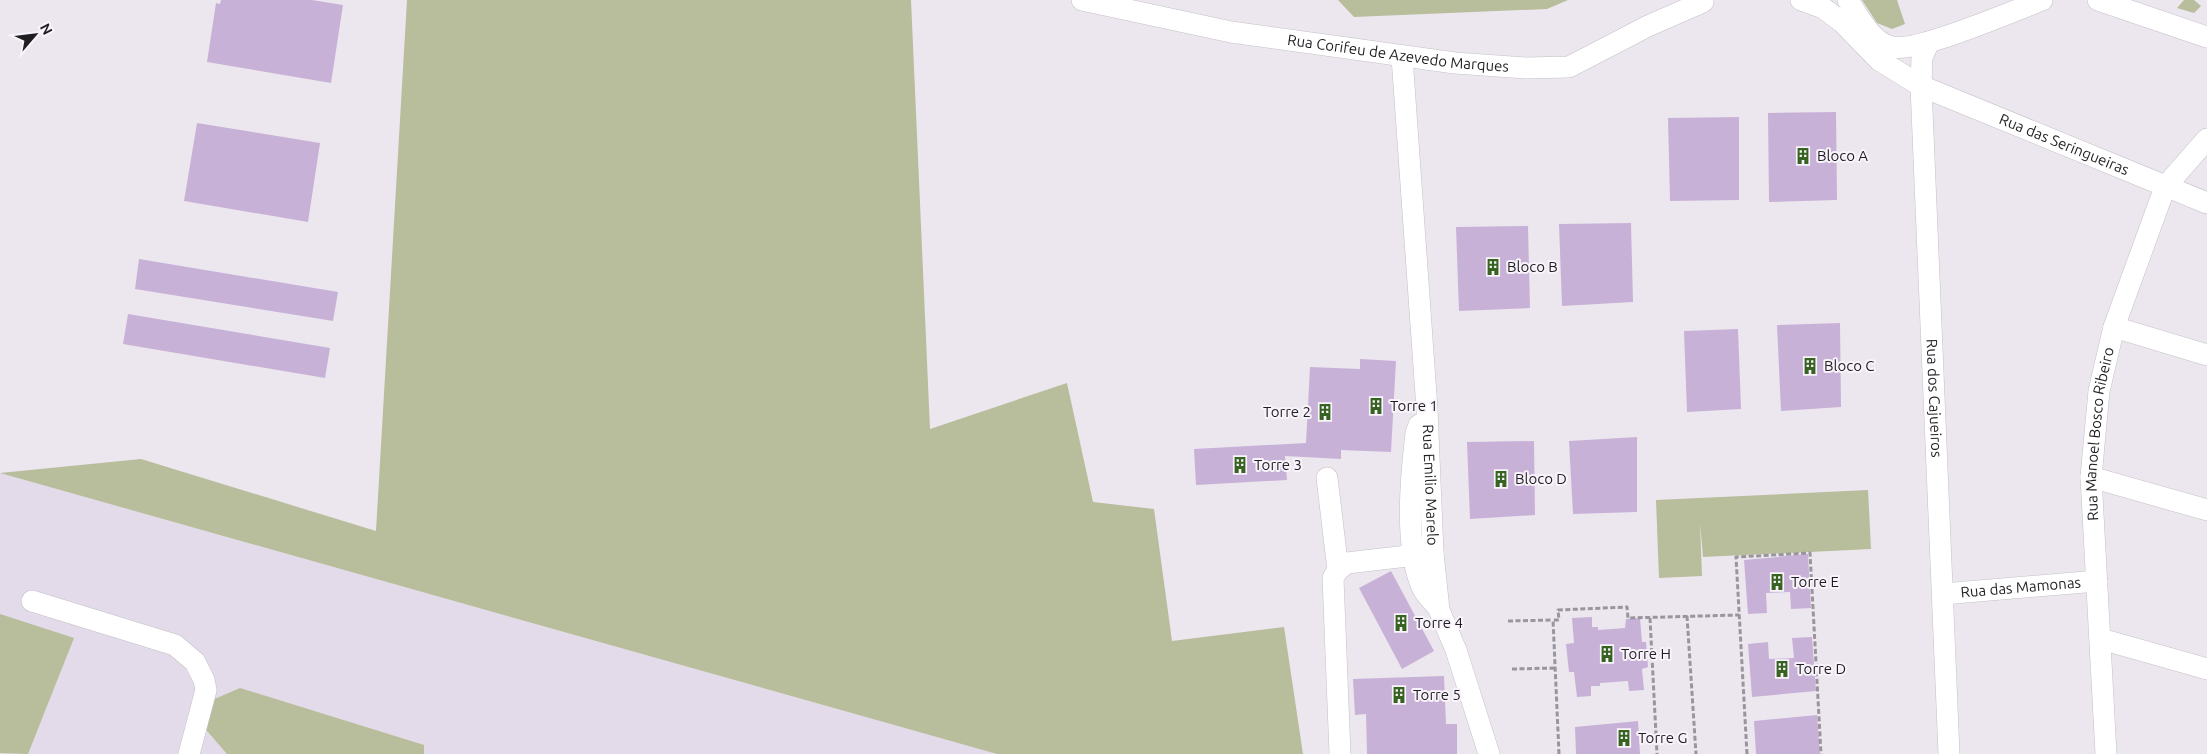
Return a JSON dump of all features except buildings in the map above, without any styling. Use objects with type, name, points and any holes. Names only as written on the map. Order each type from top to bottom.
[{"type":"street","name":"Rua Corifeu de Azevedo Marques","points":[[1082,0],[1232,32],[1345,46],[1402,57],[1526,68],[1569,67],[1648,26],[1708,1]]},
{"type":"street","name":"Rua das Seringueiras","points":[[1801,0],[1823,8],[1842,22],[1879,60],[1921,86],[2207,203]]},
{"type":"street","points":[[1848,0],[1875,38],[1891,47],[1906,47],[1929,42],[2042,0]]},
{"type":"street","points":[[2098,0],[2207,37]]},
{"type":"street","points":[[2132,0],[2138,8],[2173,24]]},
{"type":"street","name":"Rua dos Cajueiros","points":[[1929,42],[1922,57],[1921,86],[1949,754]]},
{"type":"street","name":"Rua Emilio Marelo","points":[[1402,57],[1427,409],[1420,489],[1423,554],[1439,610],[1456,650],[1488,754]]},
{"type":"street","name":"Rua Manoel Bosco Ribeiro","points":[[2106,754],[2091,477],[2099,391],[2114,327],[2166,187],[2207,139]]},
{"type":"street","points":[[2114,327],[2207,356]]},
{"type":"street","points":[[2091,477],[2207,510]]},
{"type":"street","points":[[1327,478],[1338,570]]},
{"type":"street","points":[[1340,754],[1332,600],[1333,578],[1338,570],[1347,563],[1423,554]]},
{"type":"street","name":"Rua das Mamonas","points":[[1943,594],[2097,581]]},
{"type":"street","points":[[32,600],[175,645],[195,662],[204,680],[206,690],[189,754]]},
{"type":"street","points":[[2101,639],[2207,669]]},
{"type":"path","points":[[1747,754],[1736,558],[1810,553],[1821,754]]},
{"type":"path","points":[[1508,621],[1559,620],[1558,610],[1627,607],[1628,618],[1739,615]]},
{"type":"path","points":[[1687,616],[1696,754]]},
{"type":"path","points":[[1650,618],[1657,754]]},
{"type":"path","points":[[1553,620],[1559,754]]},
{"type":"path","points":[[1512,669],[1555,668]]},
{"type":"shaded area","points":[[0,473],[997,754],[0,754]]},
{"type":"green space","points":[[407,0],[911,0],[930,429],[1067,383],[1093,502],[1154,509],[1172,641],[1284,627],[1303,754],[997,754],[0,473],[141,459],[376,531]]},
{"type":"green space","points":[[1338,0],[1568,0],[1547,9],[1354,17]]},
{"type":"green space","points":[[1862,0],[1897,0],[1905,24],[1892,29],[1877,23]]},
{"type":"green space","points":[[2184,0],[2194,0],[2201,6],[2194,13],[2177,8]]},
{"type":"green space","points":[[1868,490],[1871,549],[1703,557],[1700,523],[1702,576],[1659,578],[1656,500]]},
{"type":"green space","points":[[0,614],[74,638],[28,754],[0,753]]},
{"type":"green space","points":[[240,688],[424,745],[424,754],[227,754],[189,710]]},
{"type":"place","name":"Bloco A","points":[[1803,156]]},
{"type":"place","name":"Bloco B","points":[[1493,267]]},
{"type":"place","name":"Bloco C","points":[[1810,366]]},
{"type":"place","name":"Torre 1","points":[[1376,406]]},
{"type":"place","name":"Torre 2","points":[[1325,412]]},
{"type":"place","name":"Torre 3","points":[[1240,465]]},
{"type":"place","name":"Bloco D","points":[[1501,479]]},
{"type":"place","name":"Torre E","points":[[1777,582]]},
{"type":"place","name":"Torre 4","points":[[1401,623]]},
{"type":"place","name":"Torre H","points":[[1607,654]]},
{"type":"place","name":"Torre D","points":[[1782,669]]},
{"type":"place","name":"Torre 5","points":[[1399,695]]},
{"type":"place","name":"Torre G","points":[[1624,738]]}]
